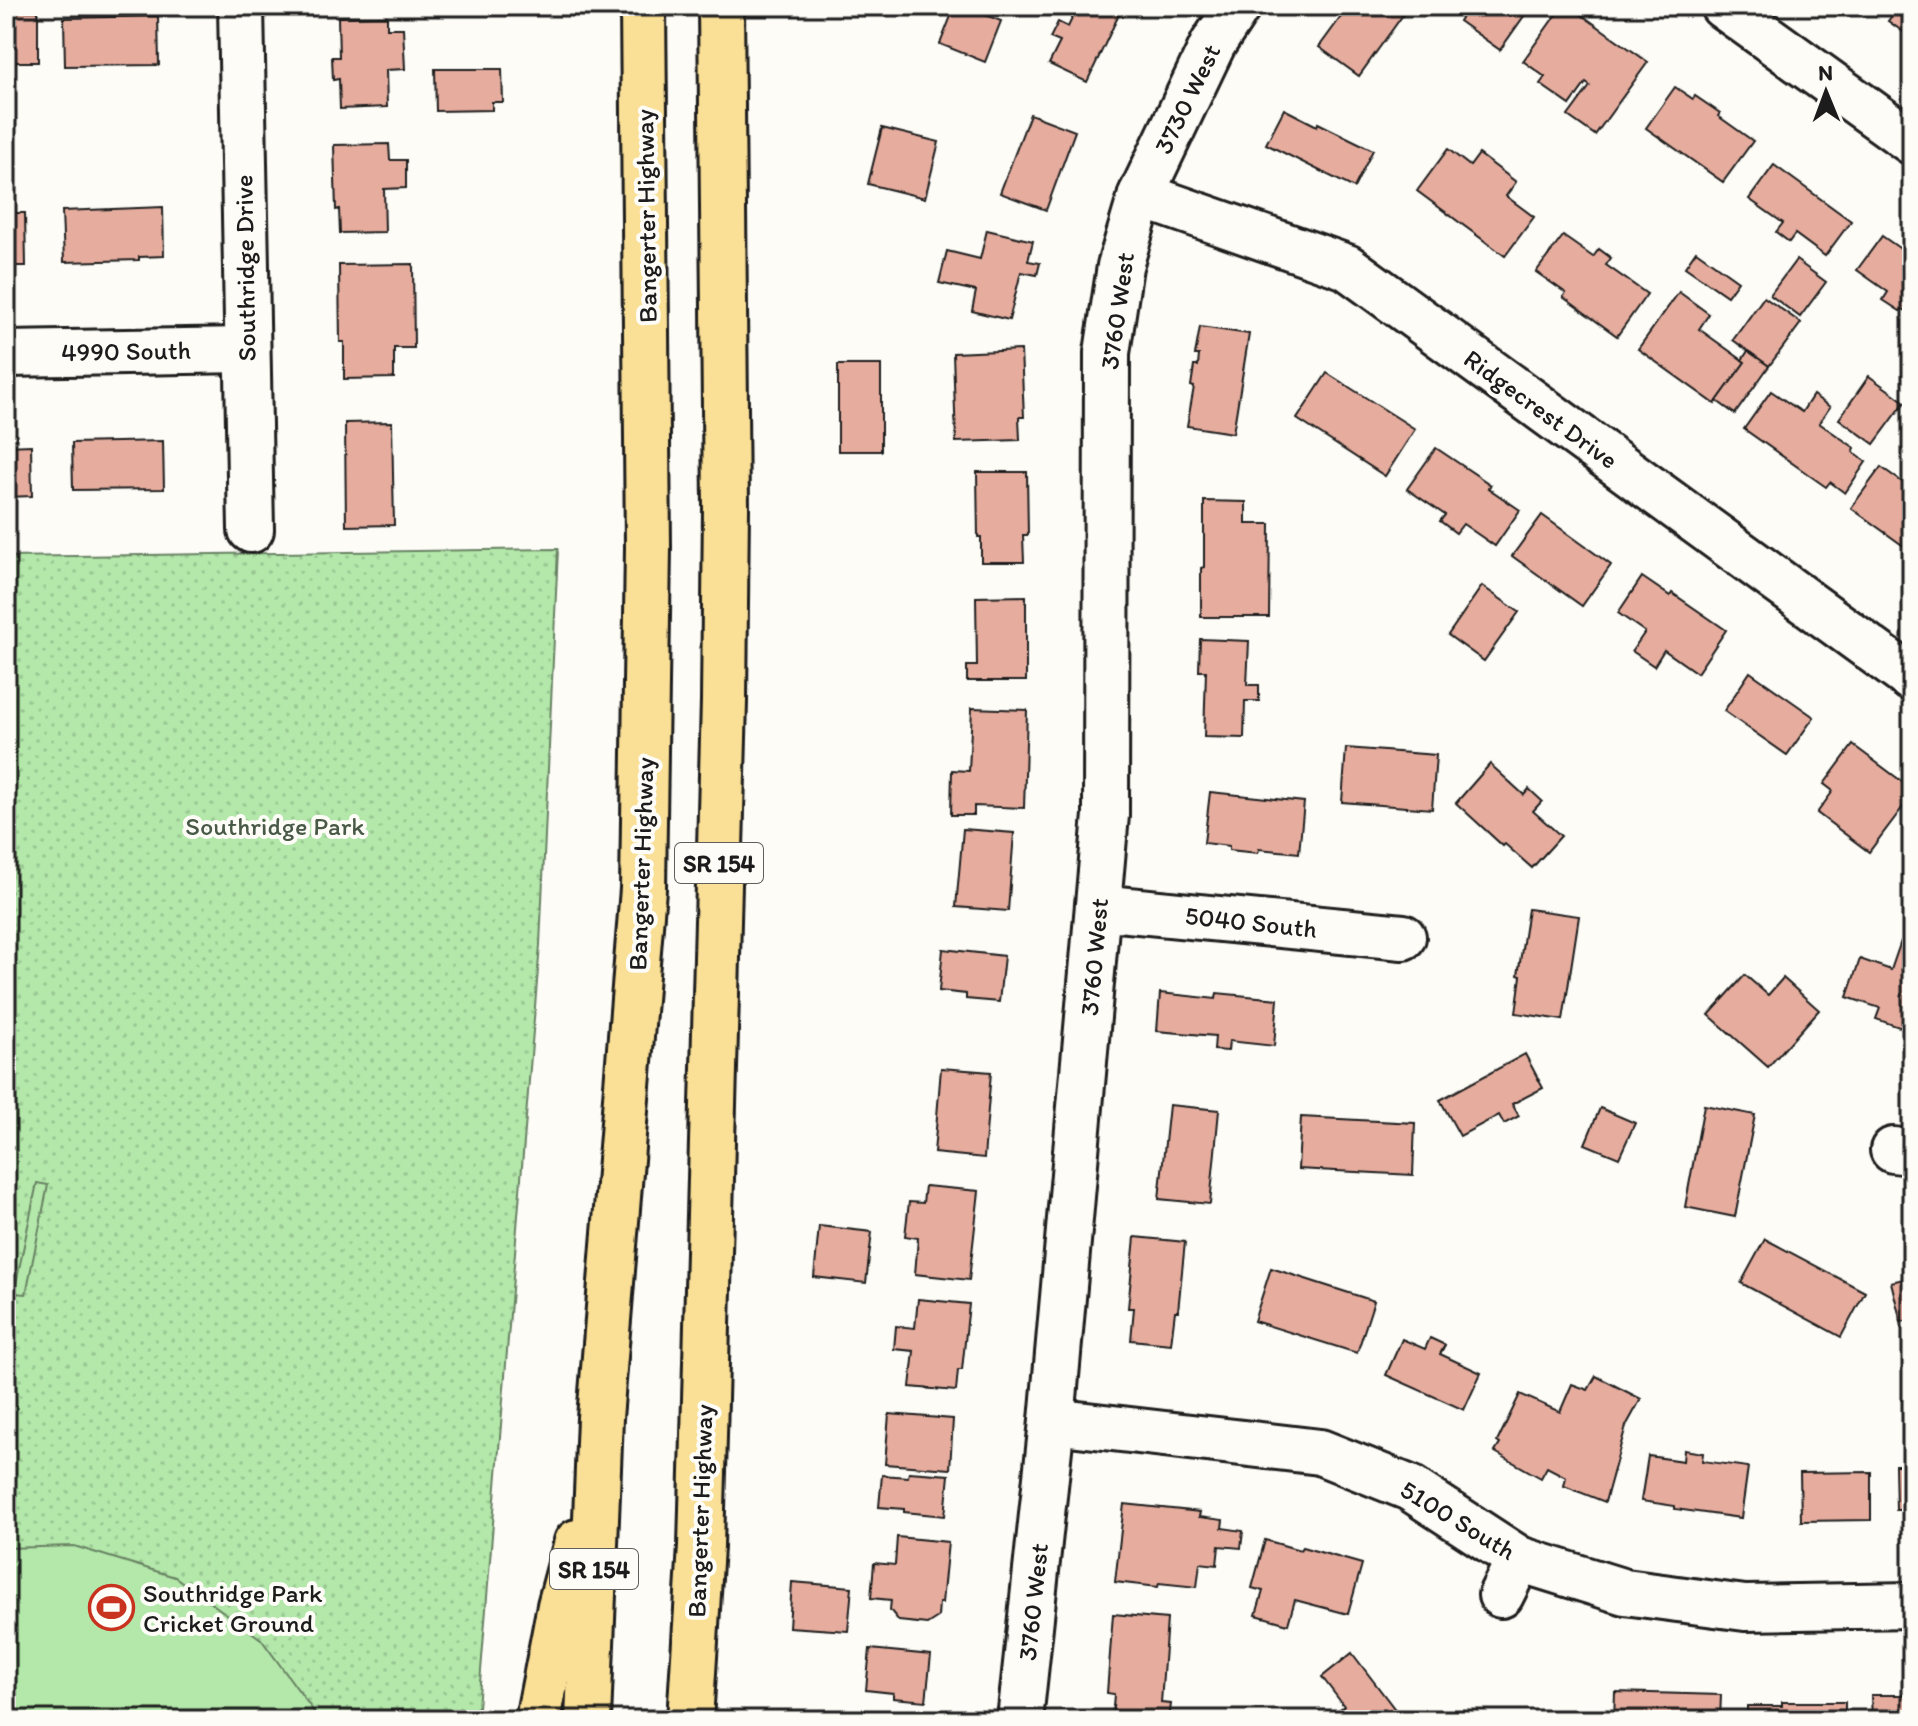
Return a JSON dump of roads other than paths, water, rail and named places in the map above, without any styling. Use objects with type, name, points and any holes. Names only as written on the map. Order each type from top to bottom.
[{"type":"highway","name":"Bangerter Highway","points":[[588,1720],[600,1418],[643,889],[648,547],[643,6]]},
{"type":"highway","name":"Bangerter Highway","points":[[690,1720],[701,1530],[724,701],[726,508],[721,6]]},
{"type":"highway","points":[[538,1720],[560,1606],[585,1511],[600,1418]]},
{"type":"street","name":"Southridge Drive","points":[[241,6],[251,530]]},
{"type":"street","name":"3730 West","points":[[1141,195],[1213,44],[1238,6]]},
{"type":"street","points":[[1723,6],[1912,142]]},
{"type":"street","name":"Ridgecrest Drive","points":[[1141,195],[1347,267],[1912,679]]},
{"type":"street","name":"3760 West","points":[[1020,1720],[1052,1421],[1106,815],[1107,353],[1120,266],[1141,195]]},
{"type":"street","name":"4990 South","points":[[6,354],[246,350]]},
{"type":"street","name":"5040 South","points":[[1098,907],[1403,937]]},
{"type":"street","name":"5100 South","points":[[1052,1421],[1320,1452],[1410,1488],[1510,1577],[1745,1608],[1912,1605]]},
{"type":"place","name":"Southridge Park Cricket Ground","points":[[112,1608]]},
{"type":"park label","name":"Southridge Park","points":[[275,826]]}]
